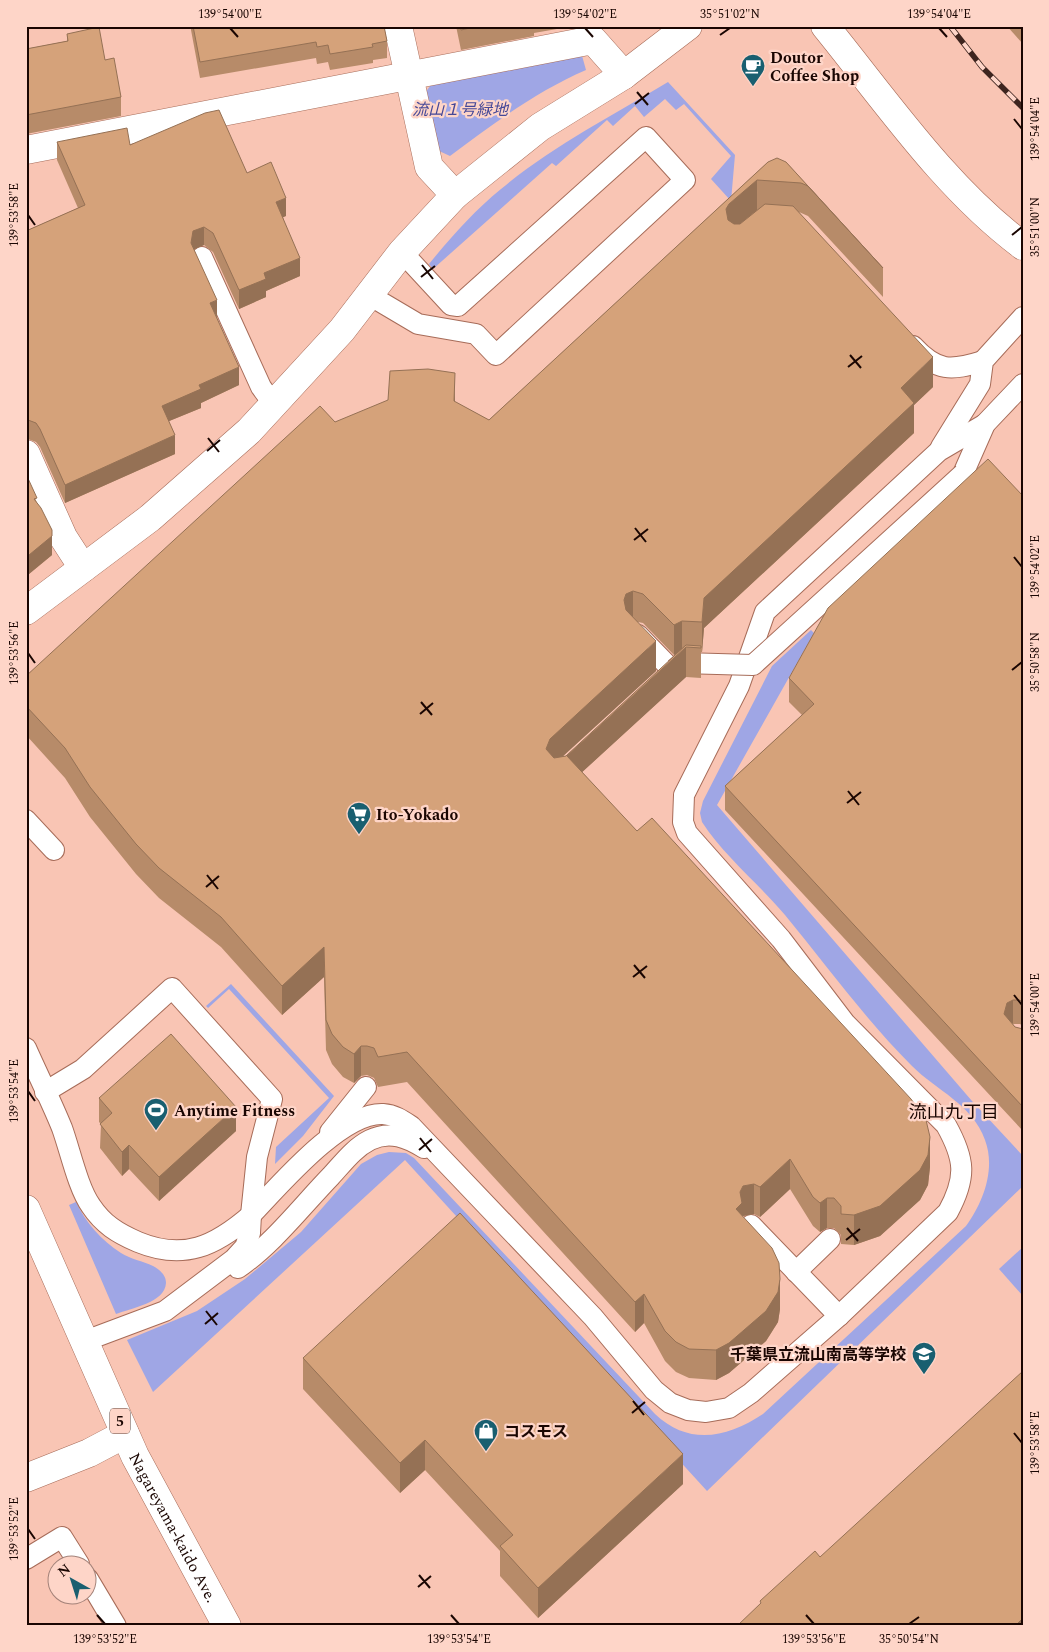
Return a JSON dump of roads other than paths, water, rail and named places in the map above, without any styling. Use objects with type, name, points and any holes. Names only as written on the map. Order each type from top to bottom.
[{"type":"street","points":[[398,26],[429,167],[455,195]]},
{"type":"street","points":[[26,611],[150,518],[221,457],[274,405],[342,330],[402,252],[455,195],[540,126],[624,75],[688,26]]},
{"type":"street","points":[[825,26],[948,177],[998,227],[1023,246]]},
{"type":"street","points":[[26,150],[408,74],[593,40],[624,75]]},
{"type":"street","points":[[26,454],[63,537],[83,568]]},
{"type":"street","name":"Nagareyama-kaido Ave.","points":[[26,1209],[125,1434],[169,1522],[226,1626]]},
{"type":"street","points":[[26,1478],[90,1453],[125,1434]]},
{"type":"lane","points":[[369,295],[418,324],[476,334],[496,355],[684,180],[646,137],[458,306],[451,305],[402,252]]},
{"type":"lane","points":[[202,257],[261,387],[274,405]]},
{"type":"lane","points":[[901,334],[921,356],[936,366],[961,368],[983,361],[1023,317]]},
{"type":"lane","points":[[939,451],[980,384],[983,361]]},
{"type":"lane","points":[[318,1147],[362,1118],[382,1114],[399,1117],[411,1126],[593,1317],[654,1390],[670,1403],[688,1410],[706,1412],[729,1408],[751,1393],[839,1316],[948,1212],[959,1192],[963,1170],[957,1146],[946,1125],[845,1023],[781,939],[687,833],[683,822],[684,795],[739,686],[765,612],[939,451],[985,424],[1023,384]]},
{"type":"lane","points":[[635,632],[666,678],[682,663],[753,664],[963,474],[985,424]]},
{"type":"lane","points":[[26,820],[54,850]]},
{"type":"lane","points":[[45,1092],[83,1069],[172,988],[272,1099],[257,1157],[250,1233],[245,1247],[234,1258],[165,1311]]},
{"type":"lane","points":[[26,1048],[61,1127],[89,1204],[103,1223],[118,1234],[162,1250],[176,1252],[217,1241],[251,1215],[318,1147],[366,1087]]},
{"type":"lane","points":[[85,1341],[165,1311],[205,1289],[250,1260],[353,1151],[372,1139],[391,1135],[408,1138],[441,1159]]},
{"type":"lane","points":[[751,1225],[839,1316]]},
{"type":"lane","points":[[796,1272],[830,1239]]},
{"type":"lane","points":[[26,1559],[62,1537],[73,1554]]},
{"type":"lane","points":[[98,1596],[116,1626]]},
{"type":"railway","points":[[950,26],[982,67],[1023,108]]},
{"type":"place","name":"Doutor Coffee Shop","points":[[753,87]]},
{"type":"place","name":"Ito-Yokado","points":[[359,835]]},
{"type":"place","name":"Anytime Fitness","points":[[156,1131]]},
{"type":"place","name":"千葉県立流山南高等学校","points":[[924,1375]]},
{"type":"place","name":"コスモス","points":[[486,1452]]},
{"type":"district","name":"流山九丁目","points":[[954,1112]]},
{"type":"park label","name":"流山１号緑地","points":[[460,109]]}]
